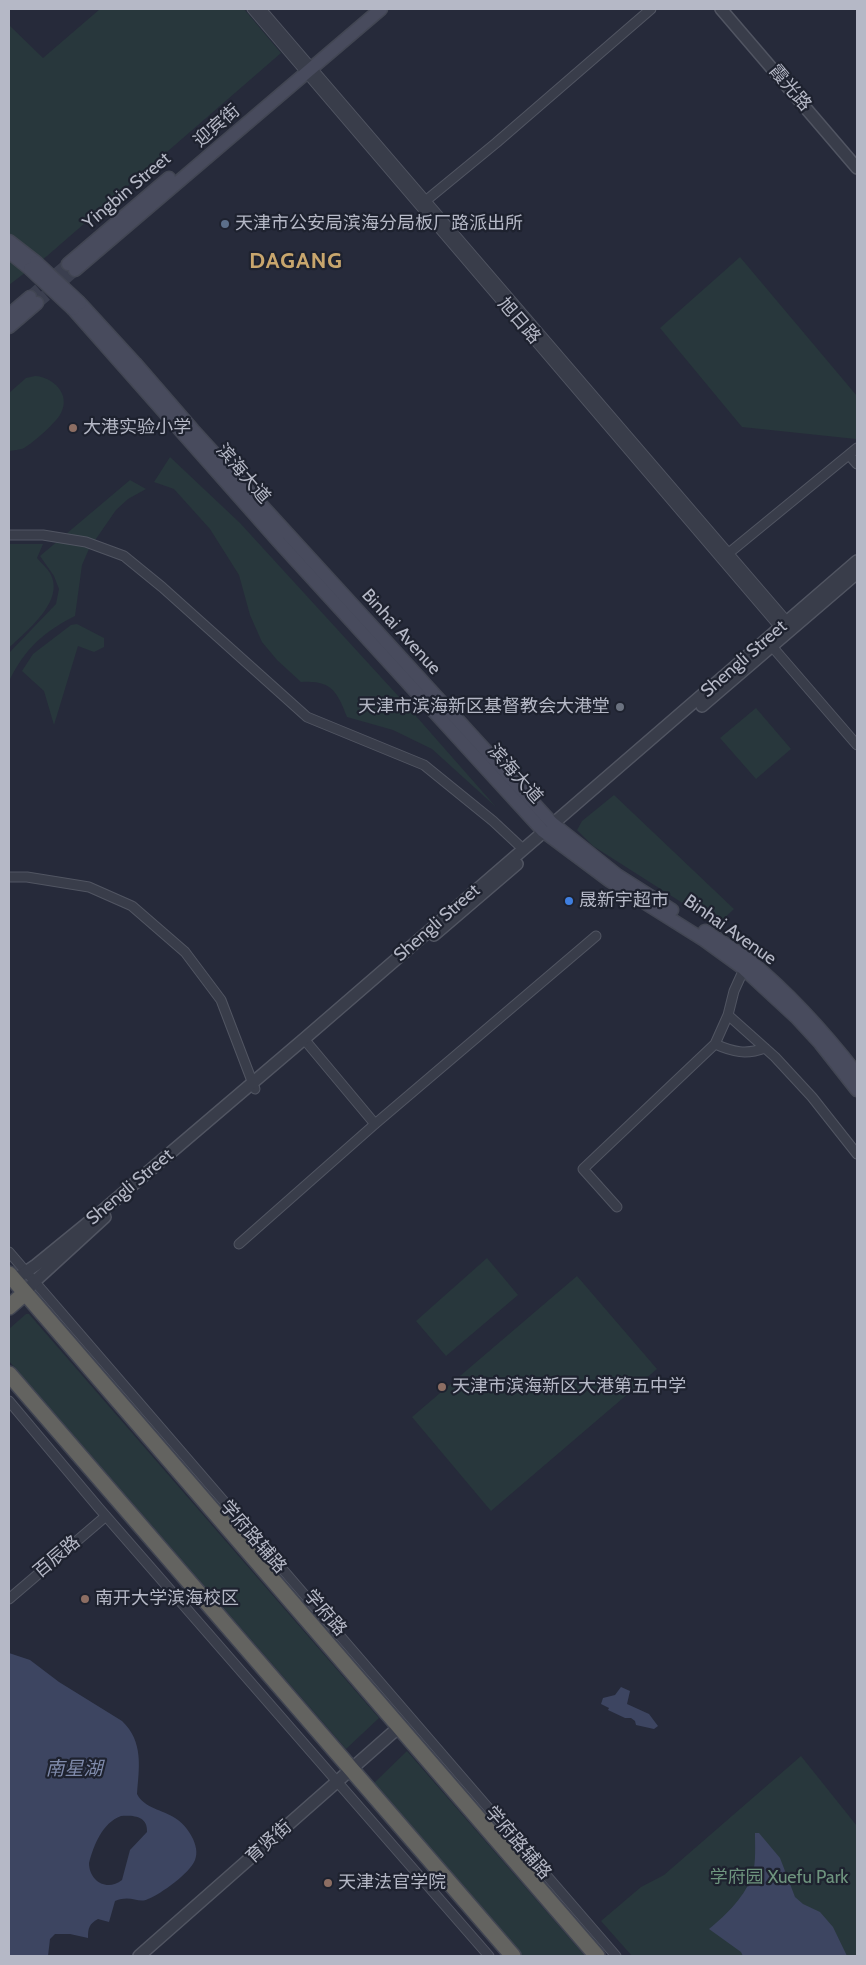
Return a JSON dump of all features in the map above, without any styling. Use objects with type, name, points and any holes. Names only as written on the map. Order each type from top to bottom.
[{"type":"highway","name":"学府路","points":[[14,1278],[29,1288],[399,1727],[597,1956]]},
{"type":"highway","points":[[9,1308],[29,1288]]},
{"type":"highway","points":[[9,1374],[513,1956]]},
{"type":"main road","points":[[307,67],[369,9]]},
{"type":"main road","name":"迎宾街","points":[[72,267],[307,67],[381,9]]},
{"type":"main road","points":[[9,241],[77,306]]},
{"type":"main road","points":[[9,252],[33,266]]},
{"type":"main road","points":[[9,315],[33,300],[9,327]]},
{"type":"main road","name":"滨海大道","points":[[77,306],[186,436],[279,542],[551,830],[610,881],[704,940],[744,968],[796,1017],[820,1043],[857,1090]]},
{"type":"main road","name":"Binhai Avenue","points":[[77,306],[135,363],[551,830],[749,961],[810,1019],[857,1074]]},
{"type":"street","name":"旭日路","points":[[252,9],[307,67]]},
{"type":"street","name":"旭日路","points":[[261,9],[307,67],[786,628]]},
{"type":"street","points":[[423,203],[651,9]]},
{"type":"street","name":"霞光路","points":[[722,9],[857,168]]},
{"type":"street","name":"霞光路","points":[[728,9],[857,161]]},
{"type":"street","points":[[725,556],[857,448]]},
{"type":"street","points":[[849,455],[857,464]]},
{"type":"street","points":[[9,535],[43,535],[86,542],[124,556],[162,586],[307,716],[424,765],[493,821],[523,849]]},
{"type":"street","name":"Shengli Street","points":[[14,1278],[101,1212],[306,1042],[769,643],[857,561]]},
{"type":"street","name":"Shengli Street","points":[[786,628],[857,573]]},
{"type":"street","points":[[769,643],[857,745]]},
{"type":"street","name":"Shengli Street","points":[[306,1042],[523,849],[551,830]]},
{"type":"street","points":[[9,877],[27,877],[89,887],[132,906],[185,952],[221,1000],[253,1086]]},
{"type":"street","points":[[239,1244],[375,1124],[596,936]]},
{"type":"street","points":[[617,1207],[583,1168],[714,1044],[728,1015],[734,991],[744,968]]},
{"type":"street","points":[[728,1015],[765,1048],[812,1098],[857,1154]]},
{"type":"street","points":[[306,1042],[375,1124]]},
{"type":"street","points":[[714,1044],[739,1053],[753,1053],[765,1048]]},
{"type":"street","name":"Shengli Street","points":[[29,1288],[253,1086]]},
{"type":"street","points":[[9,1252],[14,1278]]},
{"type":"street","name":"学府路辅路","points":[[29,1288],[616,1956]]},
{"type":"street","points":[[9,1401],[106,1516],[489,1956]]},
{"type":"street","name":"百辰路","points":[[9,1599],[106,1516]]},
{"type":"street","name":"育贤街","points":[[139,1956],[399,1727]]},
{"type":"green space","points":[[100,9],[244,9],[281,53],[47,256],[9,285],[9,25],[43,58]]},
{"type":"green space","points":[[740,257],[857,396],[856,439],[742,427],[660,328]]},
{"type":"green space","points":[[35,376],[54,383],[62,393],[64,399],[61,413],[50,427],[24,448],[9,451],[9,393],[26,378]]},
{"type":"green space","points":[[170,457],[240,523],[401,699],[496,807],[432,749],[393,730],[347,717],[340,700],[332,689],[319,683],[301,682],[277,660],[262,642],[250,615],[239,575],[210,529],[174,489],[154,482]]},
{"type":"green space","points":[[130,480],[146,489],[128,499],[116,510],[89,549],[82,565],[75,616],[53,628],[36,642],[9,681],[9,653],[56,604],[59,589],[54,576],[40,556]]},
{"type":"green space","points":[[9,544],[43,544],[37,558],[50,573],[54,584],[49,605],[42,615],[9,648]]},
{"type":"green space","points":[[77,624],[104,638],[104,647],[94,652],[78,646],[54,725],[44,691],[22,671],[33,654],[71,625]]},
{"type":"green space","points":[[756,708],[791,749],[756,779],[720,738]]},
{"type":"green space","points":[[614,795],[734,909],[717,925],[593,846],[577,830],[582,821]]},
{"type":"green space","points":[[487,1258],[518,1295],[446,1356],[416,1321]]},
{"type":"green space","points":[[577,1276],[657,1369],[491,1511],[412,1417]]},
{"type":"green space","points":[[26,1314],[29,1314],[379,1718],[346,1749],[9,1361],[9,1329]]},
{"type":"green space","points":[[407,1751],[585,1956],[522,1956],[373,1784]]},
{"type":"green space","name":"学府园 Xuefu Park","points":[[801,1756],[857,1826],[857,1956],[632,1956],[601,1921],[641,1887],[664,1875]]},
{"type":"water","name":"南星湖","points":[[9,1653],[30,1660],[59,1682],[122,1721],[129,1729],[137,1746],[139,1765],[137,1794],[144,1803],[180,1821],[192,1836],[196,1854],[192,1865],[175,1883],[154,1896],[144,1900],[126,1898],[115,1901],[109,1922],[98,1919],[95,1921],[90,1927],[88,1938],[70,1934],[55,1934],[50,1939],[48,1956],[9,1956]],"holes":[[[135,1816],[142,1820],[147,1827],[147,1832],[130,1850],[122,1880],[111,1885],[105,1885],[92,1875],[89,1863],[91,1856],[96,1842],[104,1829],[114,1819]]]},
{"type":"water","points":[[621,1687],[630,1691],[627,1704],[649,1714],[658,1726],[654,1729],[636,1725],[635,1721],[631,1718],[625,1718],[608,1710],[609,1708],[601,1704],[603,1698],[615,1695]]},
{"type":"water","points":[[755,1833],[759,1833],[780,1858],[795,1897],[803,1904],[820,1912],[833,1927],[847,1956],[743,1956],[741,1952],[709,1929],[741,1897],[750,1881],[755,1864]]},
{"type":"tunnel","points":[[30,297],[68,264]]},
{"type":"tunnel","points":[[37,303],[75,270]]},
{"type":"place","name":"天津市公安局滨海分局板厂路派出所","points":[[225,224]]},
{"type":"place","name":"大港实验小学","points":[[73,428]]},
{"type":"place","name":"天津市滨海新区基督教会大港堂","points":[[620,707]]},
{"type":"place","name":"晟新宇超市","points":[[569,901]]},
{"type":"place","name":"天津市滨海新区大港第五中学","points":[[442,1387]]},
{"type":"place","name":"南开大学滨海校区","points":[[85,1599]]},
{"type":"place","name":"天津法官学院","points":[[328,1883]]},
{"type":"district","name":"DAGANG","points":[[296,262]]}]
